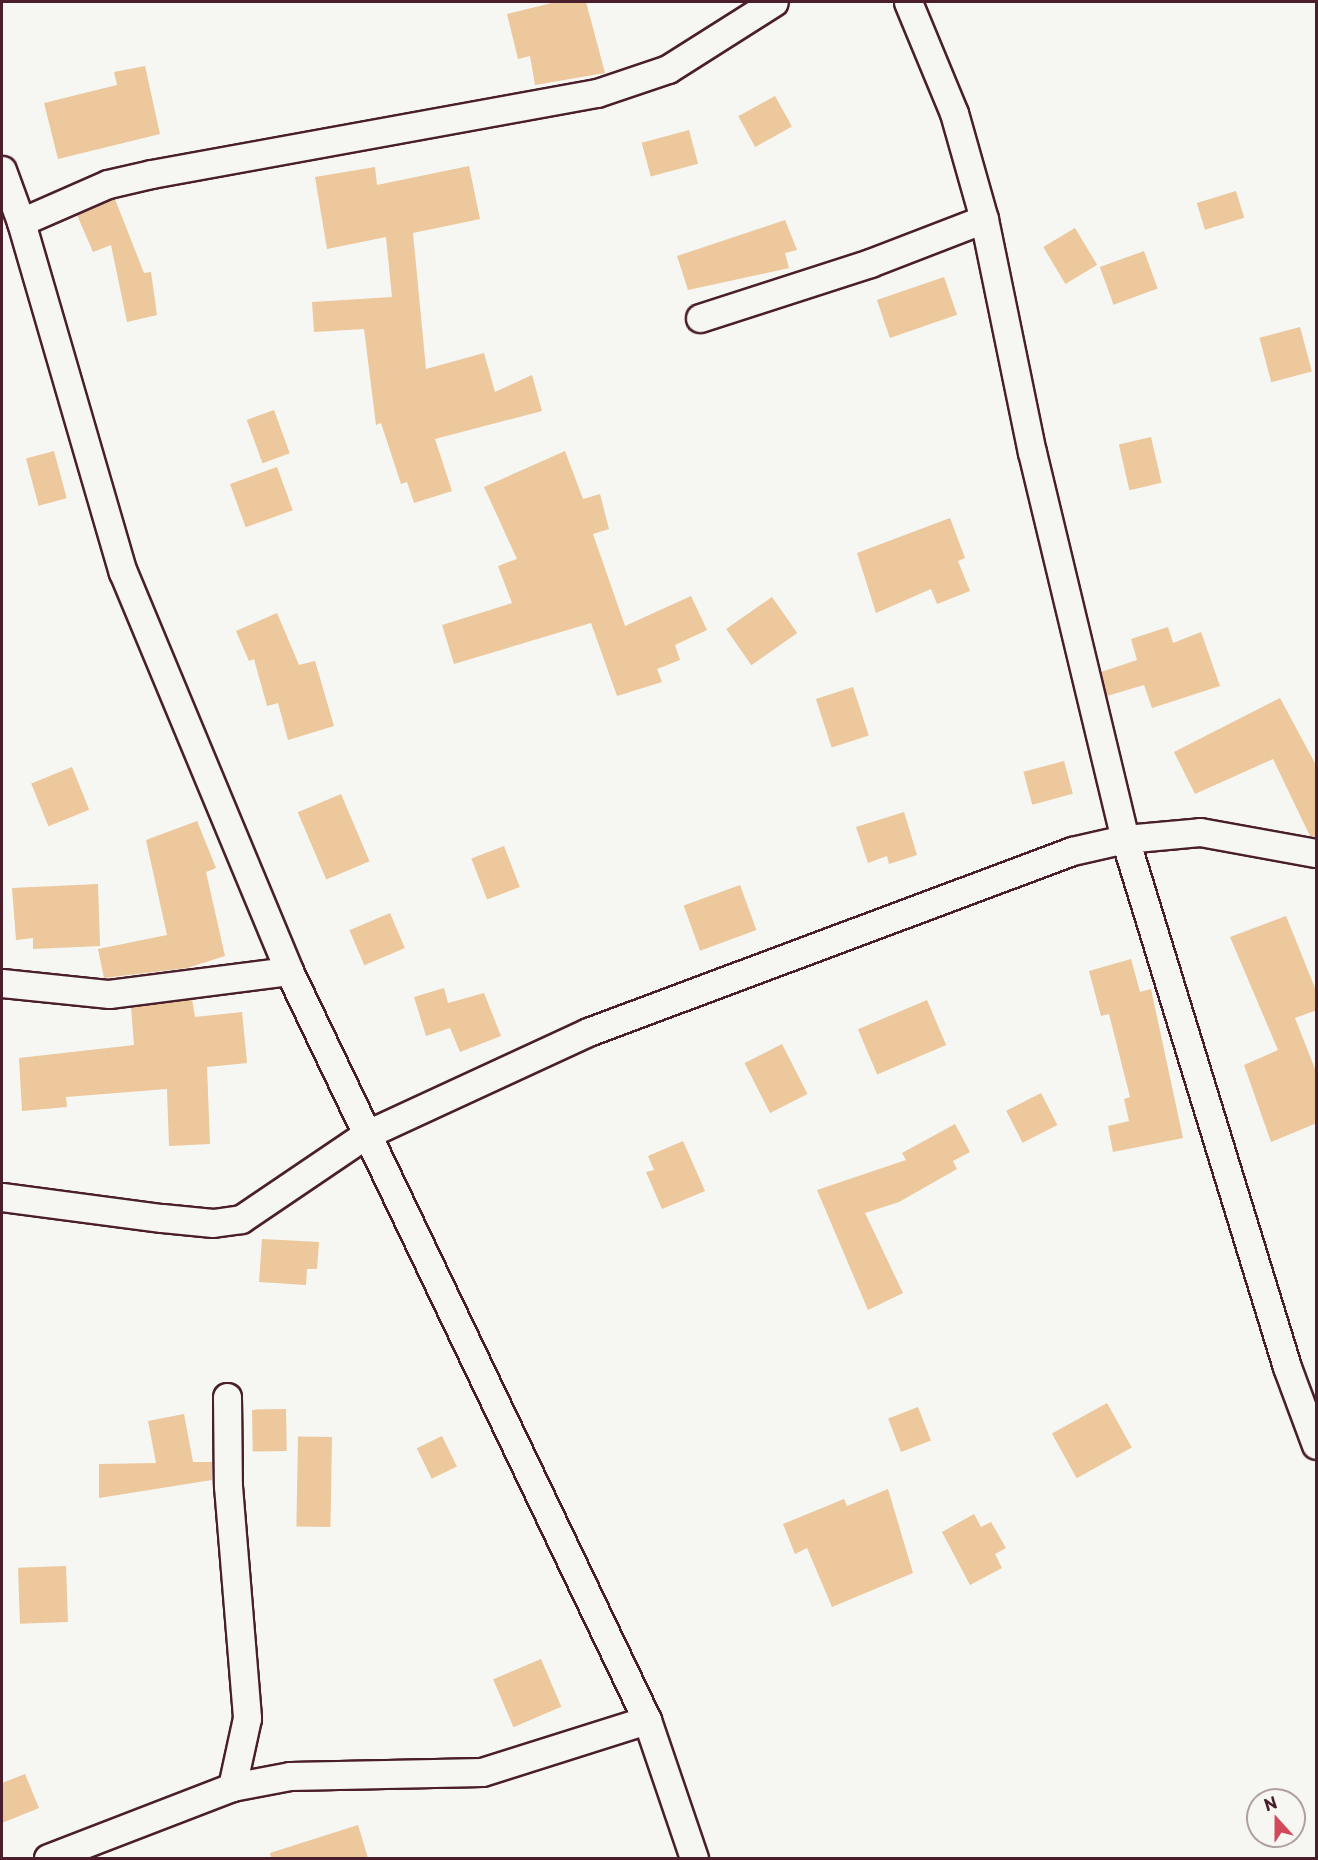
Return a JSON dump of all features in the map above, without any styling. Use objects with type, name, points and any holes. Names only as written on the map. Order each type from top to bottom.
[{"type":"street","points":[[21,222],[108,184],[151,174],[597,93],[668,69],[774,2]]},
{"type":"street","points":[[908,2],[954,113],[984,219],[1032,452],[1125,839],[1287,1367],[1317,1445]]},
{"type":"street","points":[[2,170],[21,222],[123,572],[289,971],[365,1135],[647,1720],[694,1858]]},
{"type":"street","points":[[700,318],[870,263],[984,219]]},
{"type":"street","points":[[2,1197],[213,1223],[241,1219],[365,1135],[588,1032],[1072,851],[1125,839],[1200,832],[1317,853]]},
{"type":"street","points":[[2,983],[109,994],[289,971]]},
{"type":"street","points":[[226,1397],[228,1486],[247,1718],[232,1787]]},
{"type":"street","points":[[48,1858],[232,1787],[290,1776],[482,1772],[647,1720]]},
{"type":"building","points":[[556,2],[586,2],[605,73],[535,85],[530,56],[518,59],[507,14]]},
{"type":"building","points":[[145,66],[160,134],[58,159],[44,103],[117,85],[114,72]]},
{"type":"building","points":[[775,96],[792,127],[755,147],[738,116]]},
{"type":"building","points":[[689,130],[698,164],[651,176],[642,143]]},
{"type":"building","points":[[469,166],[480,219],[413,233],[426,369],[484,353],[495,392],[532,375],[542,411],[435,439],[452,491],[414,503],[407,482],[401,484],[381,423],[376,425],[364,329],[314,332],[312,302],[392,297],[386,237],[327,249],[315,177],[375,167],[377,185]]},
{"type":"building","points":[[1236,191],[1244,218],[1205,230],[1197,203]]},
{"type":"building","points":[[115,199],[144,273],[151,272],[157,315],[127,322],[111,245],[93,252],[77,215]]},
{"type":"building","points":[[785,220],[797,250],[785,253],[789,268],[688,290],[677,256]]},
{"type":"building","points":[[1075,228],[1097,265],[1065,284],[1043,247]]},
{"type":"building","points":[[1144,251],[1158,289],[1114,305],[1100,267]]},
{"type":"building","points":[[944,277],[957,315],[890,338],[877,300]]},
{"type":"building","points":[[1300,327],[1312,371],[1271,382],[1259,338]]},
{"type":"building","points":[[274,410],[290,453],[262,463],[247,420]]},
{"type":"building","points":[[1151,437],[1162,483],[1129,490],[1119,444]]},
{"type":"building","points":[[54,451],[67,498],[39,506],[26,459]]},
{"type":"building","points":[[565,451],[583,499],[600,494],[609,529],[593,534],[625,626],[691,596],[707,630],[675,645],[680,660],[657,669],[662,682],[617,696],[591,623],[454,664],[442,625],[512,603],[498,566],[517,559],[484,487]]},
{"type":"building","points":[[277,467],[293,510],[246,527],[230,484]]},
{"type":"building","points":[[950,518],[965,558],[958,561],[970,591],[937,604],[931,589],[876,613],[857,553]]},
{"type":"building","points":[[772,597],[797,633],[751,665],[726,629]]},
{"type":"building","points":[[277,613],[299,665],[315,661],[334,726],[288,740],[278,703],[267,706],[254,659],[249,661],[236,631]]},
{"type":"building","points":[[1168,627],[1173,643],[1201,632],[1220,686],[1152,708],[1144,685],[1107,696],[1101,672],[1137,660],[1131,639]]},
{"type":"building","points":[[853,687],[869,736],[832,748],[816,699]]},
{"type":"building","points":[[1280,698],[1317,767],[1317,837],[1310,836],[1273,759],[1195,794],[1174,752]]},
{"type":"building","points":[[1064,761],[1073,794],[1032,805],[1023,772]]},
{"type":"building","points":[[72,767],[89,810],[48,826],[31,783]]},
{"type":"building","points":[[341,794],[370,861],[326,880],[298,812]]},
{"type":"building","points":[[904,812],[917,855],[889,864],[887,856],[868,863],[856,827]]},
{"type":"building","points":[[197,821],[216,868],[206,872],[225,956],[187,968],[104,978],[98,949],[167,935],[146,840]]},
{"type":"building","points":[[504,846],[520,887],[487,900],[471,859]]},
{"type":"building","points":[[98,884],[100,946],[33,949],[33,938],[16,940],[12,888]]},
{"type":"building","points":[[740,885],[756,930],[700,951],[684,906]]},
{"type":"building","points":[[390,913],[405,948],[364,965],[349,930]]},
{"type":"building","points":[[1286,916],[1317,993],[1317,1010],[1295,1018],[1317,1074],[1317,1123],[1271,1142],[1244,1065],[1278,1050],[1230,937]]},
{"type":"building","points":[[1131,959],[1140,992],[1151,989],[1183,1138],[1113,1152],[1108,1126],[1129,1121],[1124,1099],[1130,1097],[1109,1014],[1101,1016],[1089,971]]},
{"type":"building","points":[[444,988],[448,1003],[484,993],[501,1036],[460,1052],[450,1028],[426,1036],[414,997]]},
{"type":"building","points":[[192,999],[195,1017],[242,1012],[247,1063],[207,1067],[210,1144],[169,1146],[167,1089],[66,1097],[67,1107],[22,1111],[19,1058],[134,1045],[131,1007]]},
{"type":"building","points":[[927,1000],[946,1045],[877,1074],[858,1029]]},
{"type":"building","points":[[782,1044],[807,1094],[770,1113],[745,1063]]},
{"type":"building","points":[[1041,1093],[1057,1125],[1023,1143],[1006,1111]]},
{"type":"building","points":[[955,1124],[970,1152],[953,1161],[957,1169],[899,1202],[865,1213],[903,1293],[868,1310],[817,1190],[906,1160],[902,1153]]},
{"type":"building","points":[[683,1141],[705,1191],[662,1209],[646,1172],[654,1170],[648,1156]]},
{"type":"building","points":[[262,1239],[319,1242],[317,1269],[307,1269],[306,1285],[259,1282]]},
{"type":"building","points":[[1107,1403],[1132,1448],[1077,1478],[1052,1434]]},
{"type":"building","points":[[918,1407],[931,1441],[901,1452],[888,1418]]},
{"type":"building","points":[[286,1409],[287,1451],[253,1452],[252,1410]]},
{"type":"building","points":[[184,1414],[193,1462],[212,1462],[212,1480],[99,1498],[99,1464],[156,1463],[148,1421]]},
{"type":"building","points":[[298,1436],[332,1437],[330,1527],[296,1526]]},
{"type":"building","points":[[442,1436],[457,1467],[432,1479],[417,1448]]},
{"type":"building","points":[[888,1489],[913,1573],[832,1607],[807,1548],[795,1554],[783,1524],[844,1499],[847,1506]]},
{"type":"building","points":[[974,1514],[981,1527],[991,1522],[1006,1548],[995,1554],[1002,1568],[970,1585],[942,1532]]},
{"type":"building","points":[[66,1566],[68,1622],[20,1624],[18,1568]]},
{"type":"building","points":[[541,1659],[561,1707],[513,1727],[493,1679]]},
{"type":"building","points":[[25,1774],[39,1808],[2,1823],[2,1783]]},
{"type":"building","points":[[358,1825],[368,1858],[271,1858],[270,1853]]}]
